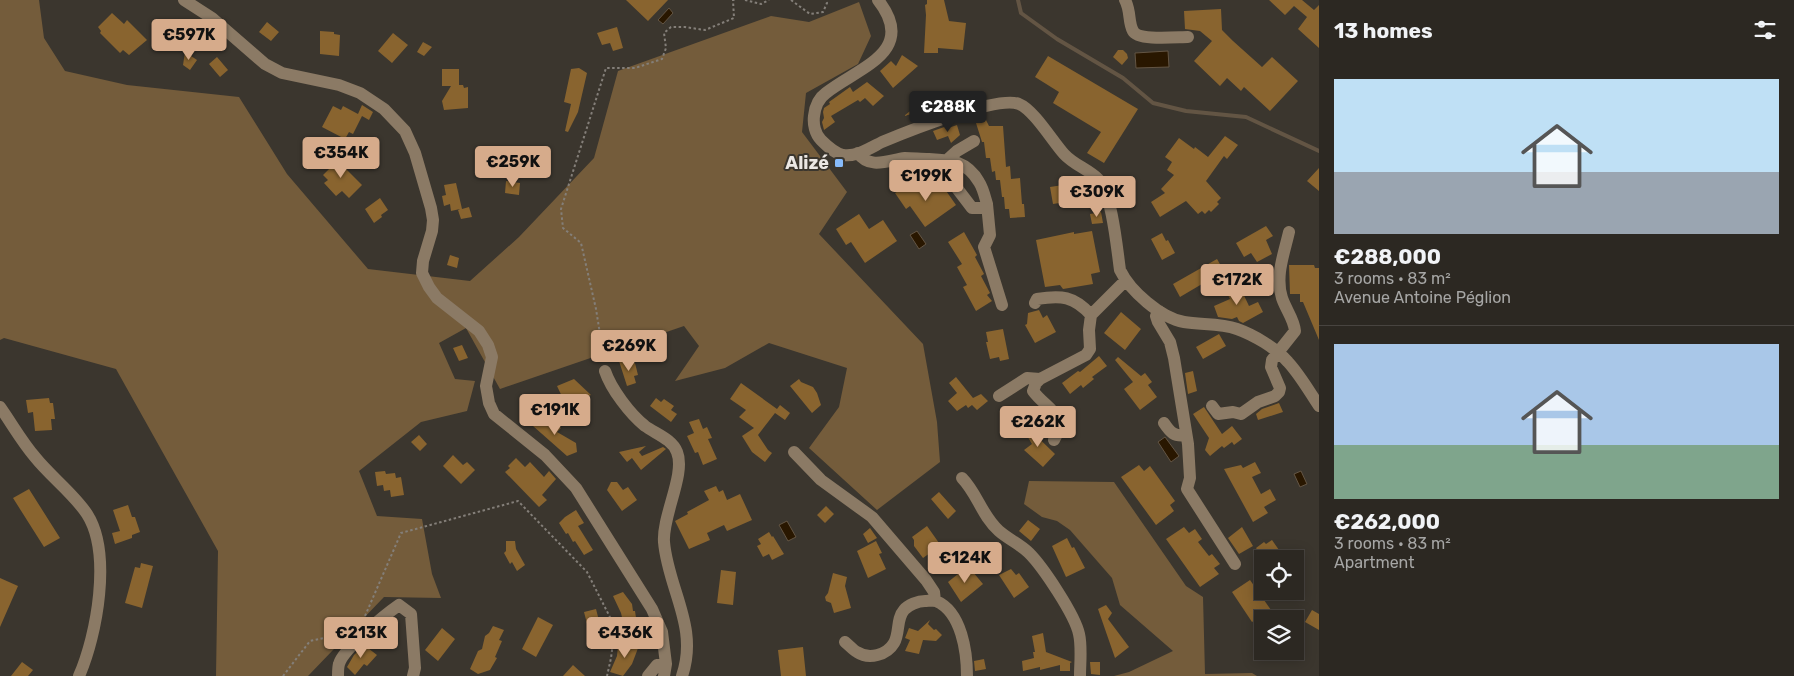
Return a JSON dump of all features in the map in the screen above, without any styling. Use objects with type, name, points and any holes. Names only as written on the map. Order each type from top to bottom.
[{"type":"street","points":[[184,0],[212,18],[265,64],[282,73],[339,85],[360,93],[384,109],[405,131],[415,153],[433,220],[422,273],[437,298],[479,331],[488,344],[492,357],[486,386],[489,403],[494,414],[544,455],[576,488],[652,609],[662,632],[665,670]]},
{"type":"street","points":[[878,0],[886,10],[890,21],[891,36],[888,46],[866,69],[824,94],[815,108],[813,123],[819,138],[829,148],[841,155],[858,153],[946,118],[1004,102],[1019,104],[1031,113],[1066,156],[1099,180],[1108,195],[1120,270],[1125,281],[1159,311],[1174,320],[1236,328],[1256,338],[1288,362],[1319,406]]},
{"type":"street","points":[[1125,0],[1130,9],[1132,30],[1136,34],[1144,37],[1188,37]]},
{"type":"street","points":[[947,160],[974,141]]},
{"type":"street","points":[[858,153],[862,159],[870,163],[881,163],[906,158],[947,160],[956,161],[968,168],[980,183],[987,204],[990,236],[984,247],[1002,305]]},
{"type":"street","points":[[956,187],[972,208],[982,208],[987,204]]},
{"type":"street","points":[[1212,406],[1218,414],[1233,412],[1241,414],[1258,402],[1275,396],[1279,392],[1280,388],[1271,367],[1272,360],[1295,331],[1294,324],[1282,299],[1279,273],[1289,232]]},
{"type":"street","points":[[1054,440],[1060,431],[1060,423],[1057,416],[1033,391],[1036,383],[1040,379],[1086,355],[1090,349],[1089,330],[1091,315],[1125,281]]},
{"type":"street","points":[[1035,303],[1037,299],[1054,296],[1064,297],[1082,305],[1091,315]]},
{"type":"street","points":[[1159,311],[1156,316],[1158,322],[1170,342],[1186,435],[1190,478],[1187,489],[1235,564]]},
{"type":"street","points":[[605,371],[610,384],[636,416],[644,425],[672,444],[677,453],[679,464],[666,521],[664,541],[668,564],[687,630],[687,663],[682,676]]},
{"type":"street","points":[[999,396],[1027,378],[1040,379]]},
{"type":"street","points":[[0,407],[35,457],[86,513],[96,532],[101,559],[101,579],[92,637],[79,676]]},
{"type":"street","points":[[1164,423],[1172,434],[1186,435]]},
{"type":"street","points":[[794,452],[822,480],[872,517],[926,580],[934,592],[935,600]]},
{"type":"street","points":[[962,478],[970,486],[984,512],[999,531],[1030,554],[1070,614],[1079,634],[1080,676]]},
{"type":"street","points":[[845,642],[857,653],[873,657],[886,650],[894,642],[904,608],[919,601],[935,600],[947,609],[958,625],[966,651],[968,676]]},
{"type":"street","points":[[338,676],[339,662],[354,644],[385,615],[400,605],[411,614],[416,668],[413,676]]},
{"type":"street","points":[[648,676],[657,665],[665,670]]},
{"type":"path","points":[[605,371],[604,346],[581,243],[563,228],[561,209],[606,68],[635,68],[662,59],[666,48],[664,33],[671,27],[685,26],[705,30],[734,18],[733,0],[736,0]]},
{"type":"path","points":[[745,0],[761,4],[769,0]]},
{"type":"path","points":[[791,0],[810,14],[823,12],[827,3],[826,0]]},
{"type":"path","points":[[362,621],[401,533],[518,501],[587,572],[614,627],[607,676]]},
{"type":"path","points":[[283,676],[310,641],[348,632]]},
{"type":"shaded area","points":[[0,0],[39,0],[44,38],[65,71],[127,85],[239,97],[287,174],[368,269],[470,281],[519,237],[594,158],[618,71],[771,16],[809,22],[859,2],[871,36],[858,64],[806,93],[802,132],[847,192],[819,234],[923,344],[937,422],[940,462],[877,510],[809,448],[839,407],[847,368],[769,343],[725,368],[675,381],[699,346],[684,326],[500,389],[466,328],[439,343],[455,379],[475,381],[467,411],[421,422],[359,471],[377,516],[422,519],[432,574],[441,598],[384,597],[308,676],[216,676],[218,551],[116,369],[4,338],[0,340]]},
{"type":"shaded area","points":[[669,8],[673,13],[663,24],[658,20]]},
{"type":"shaded area","points":[[1168,51],[1169,67],[1136,68],[1135,53]]},
{"type":"shaded area","points":[[917,231],[926,244],[919,249],[910,235]]},
{"type":"shaded area","points":[[1165,437],[1179,456],[1171,462],[1158,442]]},
{"type":"shaded area","points":[[1301,471],[1307,484],[1300,487],[1294,474]]},
{"type":"shaded area","points":[[1029,481],[1114,482],[1186,586],[1203,597],[1205,674],[1252,673],[1257,676],[1114,676],[1129,672],[1173,651],[1120,605],[1112,578],[1070,530],[1057,521],[1042,517],[1024,504]]},
{"type":"shaded area","points":[[787,521],[796,537],[788,541],[779,525]]},
{"type":"building","points":[[626,0],[668,0],[648,21]]},
{"type":"building","points":[[927,0],[944,0],[949,21],[966,23],[963,50],[938,48],[938,53],[924,53],[925,5]]},
{"type":"building","points":[[1269,0],[1302,0],[1314,10],[1319,5],[1319,48],[1298,29],[1307,17],[1294,6],[1285,15]]},
{"type":"building","points":[[1221,9],[1222,30],[1233,41],[1262,67],[1272,57],[1298,81],[1270,111],[1244,87],[1241,91],[1227,78],[1220,86],[1194,61],[1212,41],[1200,31],[1185,29],[1184,11]]},
{"type":"building","points":[[112,13],[124,24],[127,20],[147,40],[129,55],[123,50],[120,53],[100,33],[101,31],[98,27]]},
{"type":"building","points":[[267,22],[279,32],[271,41],[259,32]]},
{"type":"building","points":[[617,27],[623,48],[613,51],[610,43],[602,45],[597,33]]},
{"type":"building","points":[[320,31],[334,32],[334,34],[340,35],[339,56],[320,54]]},
{"type":"building","points":[[393,33],[408,45],[392,63],[378,51]]},
{"type":"building","points":[[423,42],[432,47],[424,56],[417,52]]},
{"type":"building","points":[[1118,50],[1123,50],[1127,54],[1128,58],[1122,65],[1113,57]]},
{"type":"building","points":[[185,52],[197,60],[190,70],[183,65]]},
{"type":"building","points":[[902,55],[918,66],[893,88],[880,71],[891,61],[896,66]]},
{"type":"building","points":[[1048,56],[1138,109],[1104,163],[1087,153],[1101,132],[1053,103],[1059,92],[1035,77]]},
{"type":"building","points":[[217,57],[228,70],[220,77],[209,64]]},
{"type":"building","points":[[579,68],[587,73],[578,112],[568,132],[565,131],[571,104],[564,102],[571,69]]},
{"type":"building","points":[[442,69],[459,69],[459,85],[463,85],[464,88],[468,87],[468,108],[444,110],[442,101],[451,86],[442,86]]},
{"type":"building","points":[[867,82],[884,96],[873,106],[865,98],[860,102],[858,100],[831,116],[835,122],[824,130],[822,122],[824,118],[823,112],[824,108],[830,104],[829,102],[850,87],[853,92]]},
{"type":"building","points":[[931,96],[935,108],[904,116],[921,102]]},
{"type":"building","points":[[362,105],[373,112],[369,120],[362,116],[353,134],[349,132],[345,139],[322,127],[333,106],[341,110],[343,106],[358,114]]},
{"type":"building","points":[[986,120],[989,126],[1003,126],[1006,167],[1010,166],[1011,179],[1020,178],[1025,217],[1010,218],[1009,209],[1005,209],[1000,180],[996,180],[995,171],[992,172],[990,158],[986,158],[984,142],[982,142],[976,123]]},
{"type":"building","points":[[957,125],[960,135],[951,143],[948,136],[937,140],[933,131]]},
{"type":"building","points":[[1225,136],[1238,145],[1227,159],[1224,156],[1206,181],[1221,198],[1217,202],[1219,204],[1211,212],[1209,210],[1205,214],[1202,211],[1198,214],[1186,201],[1160,217],[1151,202],[1165,193],[1161,189],[1174,175],[1167,170],[1172,162],[1165,157],[1179,138],[1208,157]]},
{"type":"building","points":[[334,157],[362,185],[349,198],[342,191],[336,196],[324,183],[328,180],[323,175],[330,168],[327,165]]},
{"type":"building","points":[[1319,168],[1319,191],[1307,181]]},
{"type":"building","points":[[918,179],[928,193],[942,185],[956,205],[925,227],[910,206],[906,209],[895,193]]},
{"type":"building","points":[[506,181],[520,183],[519,195],[505,193]]},
{"type":"building","points":[[456,183],[462,209],[469,207],[472,217],[461,219],[458,210],[460,209],[451,211],[450,204],[444,206],[442,196],[446,195],[444,185]]},
{"type":"building","points":[[1063,185],[1066,202],[1053,204],[1050,187]]},
{"type":"building","points":[[380,198],[388,210],[374,223],[365,209]]},
{"type":"building","points":[[1101,212],[1103,223],[1092,224],[1090,214]]},
{"type":"building","points":[[859,214],[869,229],[883,220],[897,241],[865,263],[851,242],[846,245],[836,229]]},
{"type":"building","points":[[1266,226],[1273,236],[1266,240],[1272,254],[1257,262],[1251,253],[1244,257],[1236,243]]},
{"type":"building","points":[[1092,231],[1100,272],[1091,274],[1093,284],[1063,289],[1060,285],[1045,287],[1036,240],[1074,232],[1074,234]]},
{"type":"building","points":[[964,232],[977,255],[975,257],[984,274],[981,276],[990,293],[987,295],[992,301],[976,311],[963,287],[967,285],[957,267],[962,264],[948,242]]},
{"type":"building","points":[[1162,233],[1175,253],[1162,260],[1151,239]]},
{"type":"building","points":[[450,255],[459,258],[457,268],[447,265]]},
{"type":"building","points":[[1217,259],[1224,271],[1180,297],[1173,284]]},
{"type":"building","points":[[1289,265],[1314,265],[1315,268],[1319,268],[1319,340],[1303,302],[1300,302],[1300,294],[1290,294]]},
{"type":"building","points":[[1238,283],[1249,306],[1258,302],[1263,312],[1243,323],[1237,317],[1232,319],[1218,317],[1214,306],[1230,299],[1225,289]]},
{"type":"building","points":[[1039,310],[1043,318],[1047,315],[1056,332],[1035,343],[1025,325],[1027,324],[1028,313]]},
{"type":"building","points":[[1121,312],[1141,329],[1125,350],[1104,333]]},
{"type":"building","points":[[1003,329],[1009,359],[1000,361],[999,357],[990,359],[986,332]]},
{"type":"building","points":[[1219,334],[1226,346],[1203,359],[1196,347]]},
{"type":"building","points":[[462,345],[468,358],[459,361],[453,348]]},
{"type":"building","points":[[1099,356],[1107,366],[1092,377],[1094,379],[1083,388],[1081,385],[1070,394],[1062,383],[1078,371],[1080,372]]},
{"type":"building","points":[[1118,357],[1141,376],[1145,373],[1152,382],[1148,385],[1157,397],[1140,410],[1124,389],[1133,382],[1115,360]]},
{"type":"building","points":[[628,358],[630,364],[635,363],[638,375],[634,376],[636,383],[627,386],[619,361]]},
{"type":"building","points":[[1193,371],[1197,391],[1188,394],[1185,373]]},
{"type":"building","points":[[956,377],[973,398],[981,394],[988,401],[977,410],[972,405],[968,408],[966,405],[957,411],[948,401],[957,393],[949,383]]},
{"type":"building","points":[[574,379],[591,395],[566,405],[557,386]]},
{"type":"building","points":[[799,379],[801,382],[813,387],[817,393],[821,405],[812,413],[790,386]]},
{"type":"building","points":[[741,383],[777,409],[780,405],[790,413],[785,420],[775,413],[758,435],[772,453],[765,462],[752,452],[742,436],[754,428],[739,417],[746,410],[730,399]]},
{"type":"building","points":[[49,398],[50,403],[53,403],[55,419],[51,419],[52,430],[35,431],[33,412],[28,413],[26,400]]},
{"type":"building","points":[[656,398],[661,402],[664,399],[674,406],[671,410],[677,414],[671,422],[650,406]]},
{"type":"building","points":[[1279,403],[1283,412],[1258,420],[1256,414],[1262,409]]},
{"type":"building","points":[[1204,407],[1222,434],[1232,426],[1242,439],[1234,445],[1232,442],[1224,448],[1222,446],[1210,456],[1205,450],[1209,438],[1193,414]]},
{"type":"building","points":[[545,414],[561,428],[557,432],[576,443],[577,452],[567,456],[533,426]]},
{"type":"building","points":[[699,419],[703,429],[707,427],[712,438],[708,439],[717,459],[703,465],[698,452],[695,453],[687,436],[694,433],[689,422]]},
{"type":"building","points":[[1022,422],[1055,454],[1043,467],[1024,450],[1032,444],[1020,424]]},
{"type":"building","points":[[419,435],[427,444],[420,451],[411,442]]},
{"type":"building","points":[[646,446],[639,452],[642,456],[663,447],[666,449],[641,470],[632,458],[627,462],[619,452]]},
{"type":"building","points":[[453,455],[463,465],[467,462],[475,470],[461,484],[443,466]]},
{"type":"building","points":[[516,458],[525,467],[530,462],[544,477],[549,471],[556,479],[542,495],[547,500],[539,507],[505,472]]},
{"type":"building","points":[[1255,462],[1261,473],[1252,477],[1261,494],[1270,489],[1276,500],[1264,507],[1268,513],[1253,522],[1224,469],[1241,465],[1243,468]]},
{"type":"building","points":[[1139,465],[1144,471],[1150,466],[1175,501],[1170,505],[1174,511],[1156,525],[1121,477]]},
{"type":"building","points":[[385,471],[386,474],[395,473],[396,478],[401,477],[404,495],[391,497],[390,490],[384,491],[383,485],[377,486],[375,472]]},
{"type":"building","points":[[611,482],[617,482],[623,490],[628,487],[637,500],[622,511],[607,490]]},
{"type":"building","points":[[716,486],[719,492],[723,490],[727,500],[740,494],[752,520],[727,531],[724,525],[707,533],[710,540],[689,549],[675,521],[709,500],[704,491]]},
{"type":"building","points":[[29,489],[60,538],[44,547],[13,498]]},
{"type":"building","points":[[939,492],[956,511],[948,519],[931,499]]},
{"type":"building","points":[[128,505],[132,517],[135,517],[140,532],[132,535],[132,538],[115,544],[112,533],[120,531],[113,510]]},
{"type":"building","points":[[826,506],[834,514],[825,523],[817,515]]},
{"type":"building","points":[[576,510],[584,523],[578,526],[593,550],[584,555],[575,541],[573,542],[559,523]]},
{"type":"building","points":[[1028,520],[1040,529],[1031,541],[1019,531]]},
{"type":"building","points":[[927,526],[944,550],[933,557],[930,553],[923,558],[914,546],[912,537]]},
{"type":"building","points":[[1184,527],[1189,533],[1195,529],[1202,539],[1198,542],[1209,556],[1212,554],[1220,564],[1214,568],[1219,574],[1200,587],[1166,539]]},
{"type":"building","points":[[1242,527],[1253,546],[1239,554],[1228,538]]},
{"type":"building","points":[[870,528],[877,538],[868,543],[863,534]]},
{"type":"building","points":[[769,532],[784,554],[772,560],[769,554],[763,557],[757,546],[761,544],[758,539]]},
{"type":"building","points":[[1067,538],[1085,568],[1066,577],[1052,546]]},
{"type":"building","points":[[1272,540],[1279,550],[1257,550],[1256,548],[1264,542],[1266,544]]},
{"type":"building","points":[[506,541],[515,541],[516,549],[525,565],[517,571],[512,562],[510,564],[504,553],[506,551]]},
{"type":"building","points":[[876,541],[882,553],[879,554],[886,569],[868,578],[857,551]]},
{"type":"building","points":[[141,563],[153,566],[142,608],[125,603],[135,567],[140,568]]},
{"type":"building","points":[[968,566],[983,584],[961,602],[948,582]]},
{"type":"building","points":[[1011,569],[1016,575],[1019,573],[1029,587],[1014,598],[999,575]]},
{"type":"building","points":[[721,570],[736,572],[733,605],[717,603]]},
{"type":"building","points":[[833,573],[847,577],[845,586],[851,608],[834,613],[831,603],[826,601],[825,597],[828,593]]},
{"type":"building","points":[[0,578],[18,586],[0,627]]},
{"type":"building","points":[[1250,580],[1254,586],[1254,600],[1264,600],[1271,610],[1254,610],[1254,621],[1252,622],[1232,592]]},
{"type":"building","points":[[623,592],[632,604],[637,624],[624,626],[621,613],[613,596]]},
{"type":"building","points":[[1106,605],[1112,613],[1108,619],[1129,647],[1115,658],[1098,609]]},
{"type":"building","points":[[596,609],[604,640],[592,643],[584,612]]},
{"type":"building","points":[[1312,610],[1319,614],[1319,630],[1305,622]]},
{"type":"building","points":[[538,617],[553,625],[536,657],[522,649]]},
{"type":"building","points":[[930,620],[928,624],[942,635],[936,641],[923,640],[919,654],[905,651],[910,640],[905,638],[909,628],[918,631]]},
{"type":"building","points":[[493,626],[504,630],[499,640],[502,641],[495,657],[497,658],[490,670],[478,674],[470,669],[478,651],[482,649],[485,636]]},
{"type":"building","points":[[442,628],[455,639],[438,661],[425,650]]},
{"type":"building","points":[[1043,633],[1046,652],[1072,662],[1070,663],[1070,671],[1060,671],[1060,665],[1040,670],[1040,667],[1023,671],[1022,661],[1034,658],[1033,652],[1035,652],[1032,636]]},
{"type":"building","points":[[640,643],[632,664],[623,676],[610,672],[617,656],[618,646]]},
{"type":"building","points":[[364,645],[377,655],[367,666],[364,664],[355,675],[347,667],[354,655]]},
{"type":"building","points":[[803,647],[806,676],[781,676],[778,650]]},
{"type":"building","points":[[984,659],[986,669],[975,671],[974,661]]},
{"type":"building","points":[[22,662],[33,670],[28,676],[11,676]]},
{"type":"building","points":[[1090,662],[1100,662],[1100,675],[1091,674]]},
{"type":"building","points":[[573,665],[585,676],[563,676]]},
{"type":"waterway","points":[[1018,0],[1021,13],[1057,39],[1123,78],[1153,103],[1186,111],[1246,117],[1319,151]]},
{"type":"place","name":"Alizé","points":[[839,163]]}]
